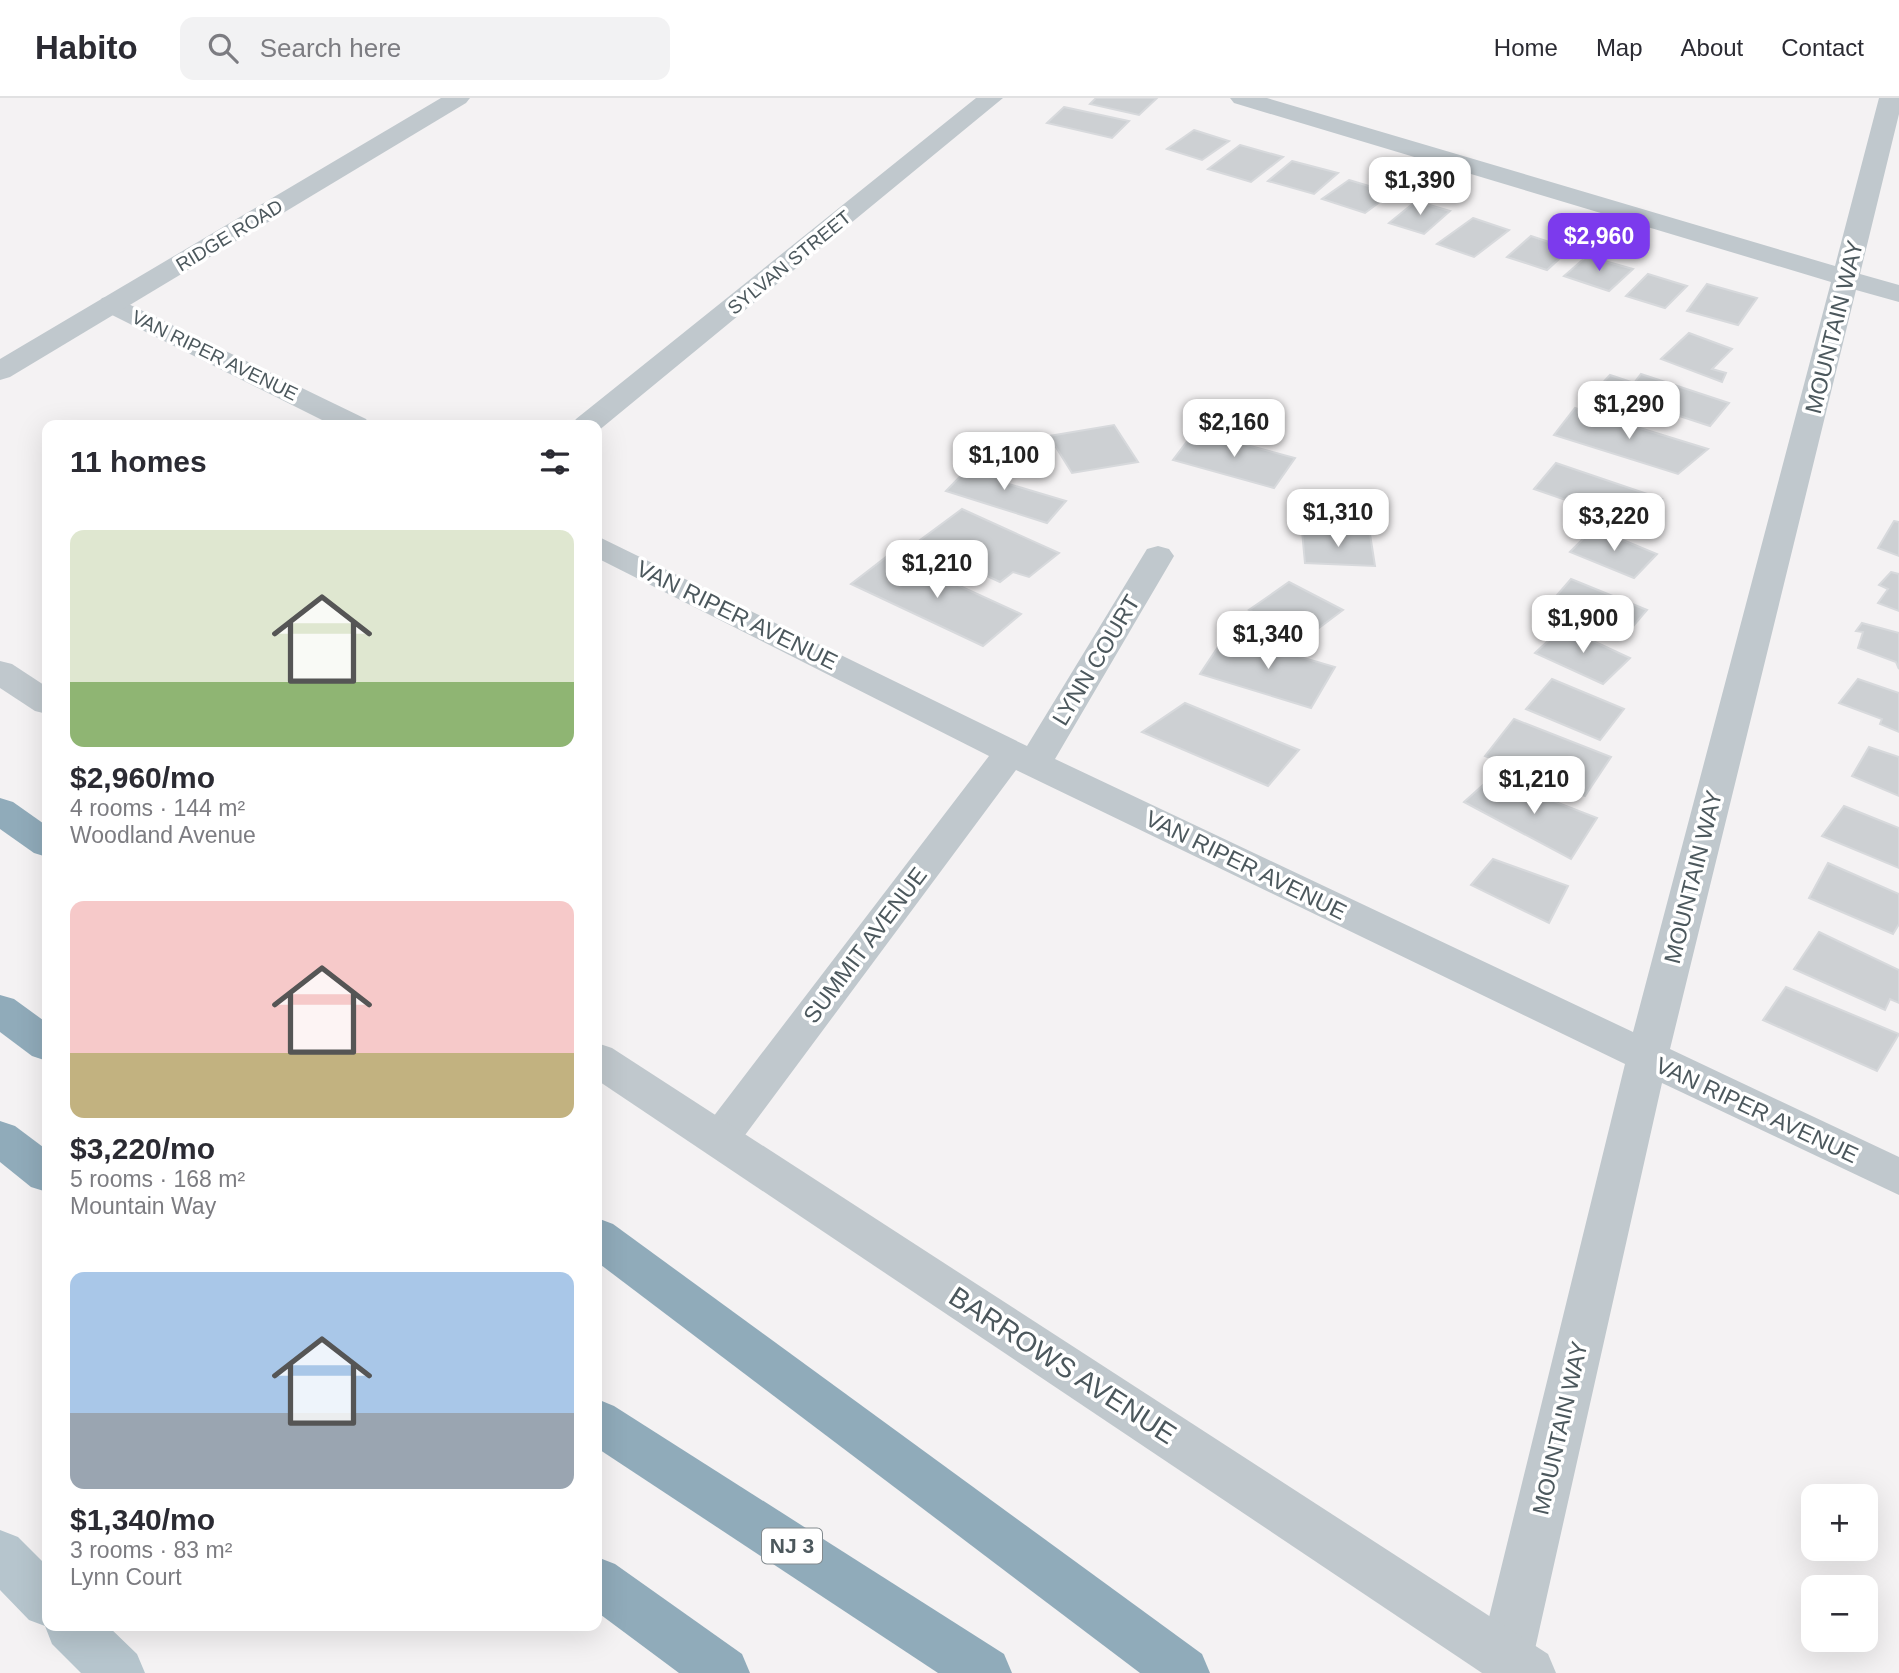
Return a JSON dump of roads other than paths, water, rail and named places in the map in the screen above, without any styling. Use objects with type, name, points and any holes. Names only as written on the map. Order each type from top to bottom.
[{"type":"highway","points":[[0,811],[42,840]]},
{"type":"highway","points":[[0,1010],[42,1041]]},
{"type":"highway","points":[[0,1138],[42,1170]]},
{"type":"highway","points":[[602,1241],[1183,1673]]},
{"type":"highway","name":"NJ 3","points":[[602,1424],[985,1673]]},
{"type":"highway","points":[[602,1585],[723,1673]]},
{"type":"main road","points":[[0,1554],[42,1597]]},
{"type":"main road","points":[[76,1631],[118,1673]]},
{"type":"street","name":"RIDGE ROAD","points":[[0,371],[458,98]]},
{"type":"street","name":"SYLVAN STREET","points":[[593,420],[990,98]]},
{"type":"street","points":[[1242,98],[1899,294]]},
{"type":"street","name":"MOUNTAIN WAY","points":[[1518,1665],[1647,1058],[1891,98]]},
{"type":"street","name":"VAN RIPER AVENUE","points":[[112,304],[345,420]]},
{"type":"street","name":"VAN RIPER AVENUE","points":[[602,548],[1023,758],[1899,1177]]},
{"type":"street","name":"LYNN COURT","points":[[1023,758],[1158,556]]},
{"type":"street","points":[[0,672],[42,700]]},
{"type":"street","name":"SUMMIT AVENUE","points":[[719,1138],[1023,758]]},
{"type":"street","name":"BARROWS AVENUE","points":[[602,1062],[1518,1665]]}]
